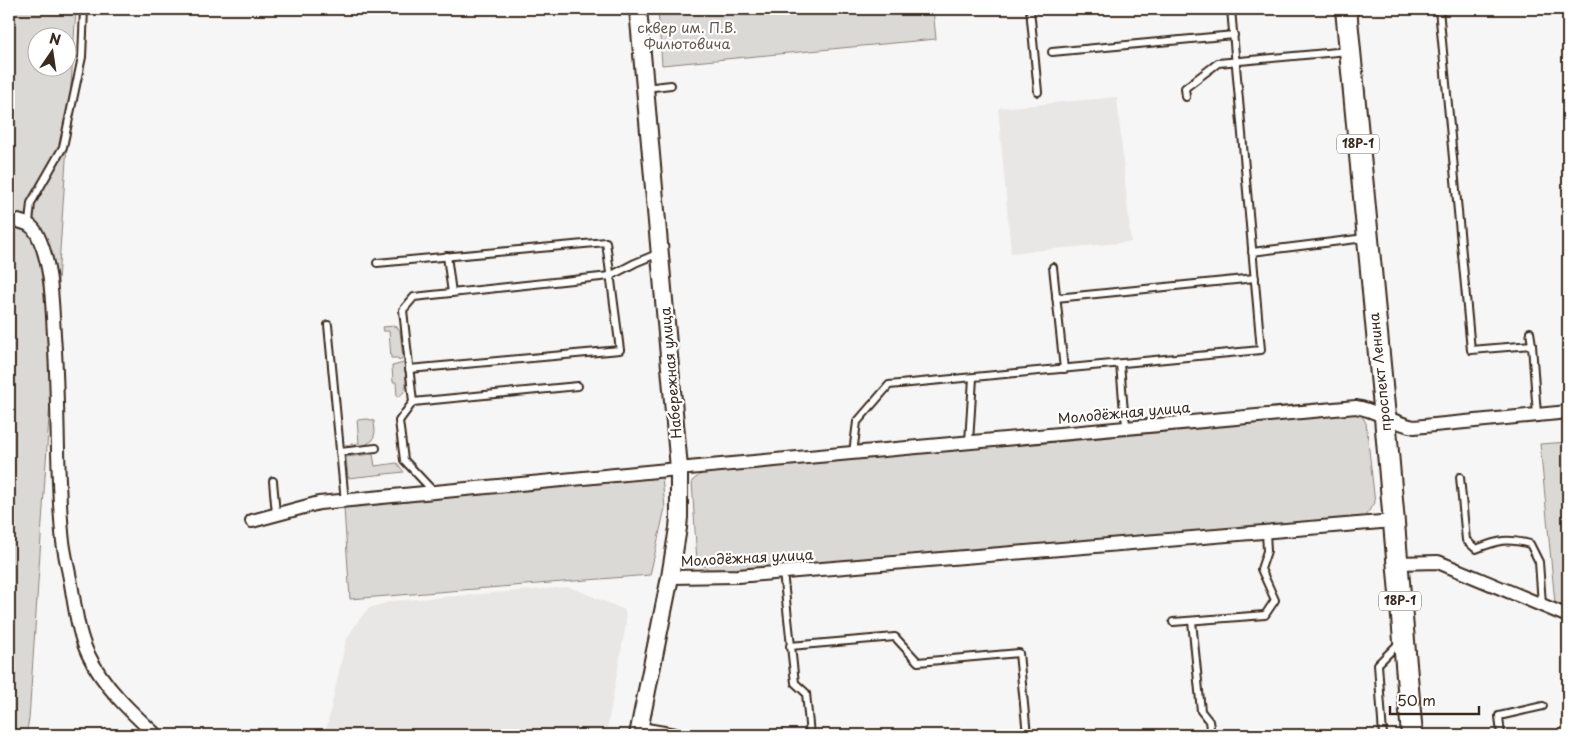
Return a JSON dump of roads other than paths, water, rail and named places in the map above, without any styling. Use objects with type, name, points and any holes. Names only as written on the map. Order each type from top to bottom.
[{"type":"main road","name":"проспект Ленина","points":[[1346,9],[1385,417],[1412,735]]},
{"type":"street","name":"Набережная улица","points":[[638,9],[679,468],[679,517],[670,577],[639,730]]},
{"type":"street","points":[[9,219],[33,228],[47,262],[53,311],[56,365],[58,474],[62,534],[80,629],[88,654],[105,682],[156,735]]},
{"type":"street","name":"Молодёжная улица","points":[[252,521],[319,503],[345,502],[679,468],[1356,407],[1368,409],[1404,425],[1414,427],[1568,412]]},
{"type":"street","name":"Молодёжная улица","points":[[670,577],[738,576],[1393,521]]},
{"type":"street","points":[[1397,564],[1438,562],[1568,616]]},
{"type":"lane","points":[[33,228],[31,203],[63,147],[82,57],[84,9]]},
{"type":"lane","points":[[1030,9],[1038,92]]},
{"type":"lane","points":[[853,452],[857,422],[889,385],[1261,350],[1231,9]]},
{"type":"lane","points":[[1438,9],[1471,350],[1532,346]]},
{"type":"lane","points":[[1052,52],[1234,36]]},
{"type":"lane","points":[[1186,97],[1185,88],[1218,63],[1349,51]]},
{"type":"lane","points":[[645,88],[671,85]]},
{"type":"lane","points":[[1252,252],[1367,238]]},
{"type":"lane","points":[[377,263],[606,242],[620,350],[409,369]]},
{"type":"lane","points":[[435,492],[404,460],[399,421],[413,402],[403,310],[414,297],[610,276],[660,252]]},
{"type":"lane","points":[[447,256],[452,293]]},
{"type":"lane","points":[[1053,267],[1064,369]]},
{"type":"lane","points":[[1056,298],[1255,278]]},
{"type":"lane","points":[[328,325],[345,502]]},
{"type":"lane","points":[[1530,332],[1536,415]]},
{"type":"lane","points":[[1120,364],[1127,428]]},
{"type":"lane","points":[[969,442],[973,378]]},
{"type":"lane","points":[[413,402],[578,386]]},
{"type":"lane","points":[[340,452],[376,448]]},
{"type":"lane","points":[[1460,477],[1466,540],[1476,549],[1492,542],[1511,539],[1530,544],[1539,562],[1542,604]]},
{"type":"lane","points":[[273,481],[276,514]]},
{"type":"lane","points":[[1173,622],[1265,615],[1275,600],[1261,568],[1267,551],[1266,532]]},
{"type":"lane","points":[[783,572],[795,683],[806,693],[810,735]]},
{"type":"lane","points":[[1192,621],[1201,711],[1209,721],[1211,735]]},
{"type":"lane","points":[[790,646],[895,637],[918,662],[1019,653],[1027,735]]},
{"type":"lane","points":[[1383,735],[1378,664],[1403,639]]},
{"type":"lane","points":[[1500,735],[1499,716],[1543,706]]},
{"type":"lane","points":[[639,730],[676,732]]},
{"type":"park label","name":"сквер им. П.В. Филютовича","points":[[687,36]]}]
